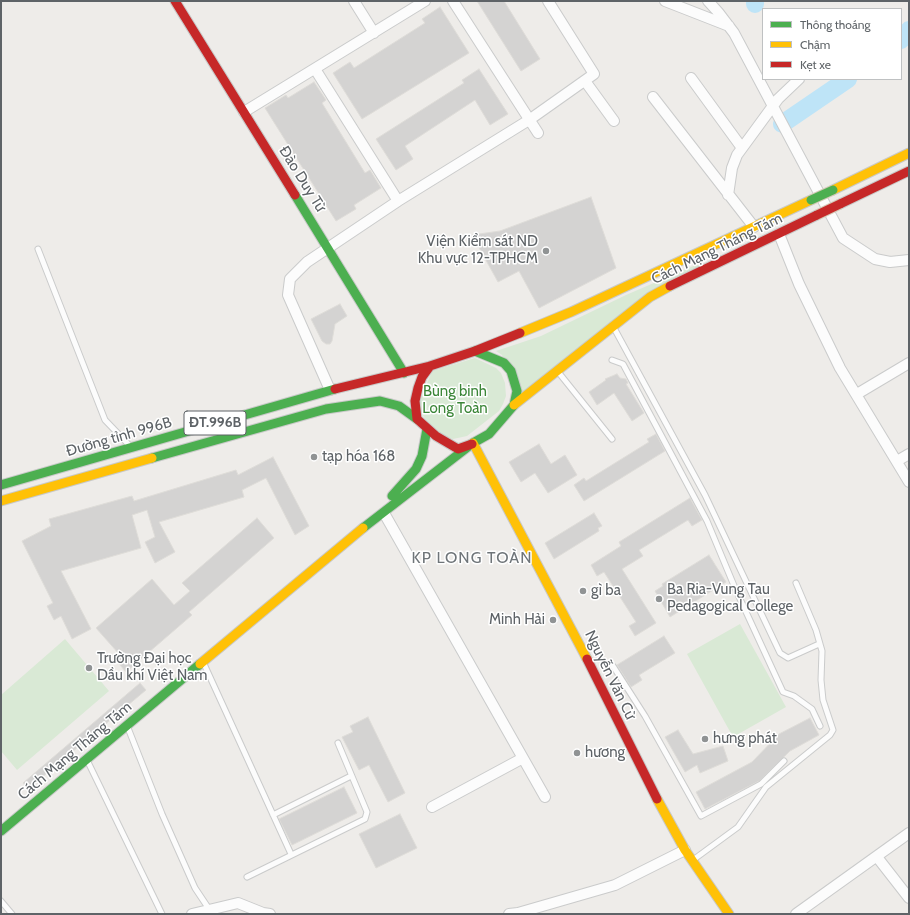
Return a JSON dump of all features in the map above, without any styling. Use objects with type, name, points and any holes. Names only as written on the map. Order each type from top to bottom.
[{"type":"main road","name":"Đào Duy Từ","points":[[175,1],[329,248],[404,372]]},
{"type":"main road","name":"Cách Mạng Tháng Tám","points":[[475,351],[571,312],[754,228],[909,153]]},
{"type":"main road","name":"Cách Mạng Tháng Tám","points":[[514,406],[650,297],[681,279],[779,234],[909,170]]},
{"type":"main road","points":[[475,351],[504,363],[511,371],[517,391],[514,406],[489,434],[458,449],[436,436],[417,419],[415,401],[422,377],[430,366],[475,351]]},
{"type":"main road","name":"Đường tỉnh 996B","points":[[1,485],[326,391],[430,366]]},
{"type":"main road","points":[[326,391],[326,409]]},
{"type":"main road","name":"Đường tỉnh 996B","points":[[1,501],[326,409],[380,402],[399,406],[417,419]]},
{"type":"main road","name":"Cách Mạng Tháng Tám","points":[[350,538],[406,482],[416,469],[422,456],[427,429]]},
{"type":"main road","name":"Cách Mạng Tháng Tám","points":[[1,831],[350,538],[473,443]]},
{"type":"main road","name":"Nguyễn Văn Cừ","points":[[473,443],[581,647],[665,815],[692,861],[729,914]]},
{"type":"street","points":[[354,1],[374,32]]},
{"type":"street","points":[[244,112],[425,1]]},
{"type":"street","points":[[453,1],[538,133]]},
{"type":"street","points":[[326,391],[288,295],[290,279],[307,262],[398,201],[529,120],[594,74],[548,1]]},
{"type":"street","points":[[665,1],[729,26]]},
{"type":"street","points":[[708,1],[729,26],[843,238],[875,259],[890,262],[909,260]]},
{"type":"street","points":[[315,69],[398,201]]},
{"type":"street","points":[[691,78],[742,148]]},
{"type":"street","points":[[728,195],[732,168],[742,148],[772,108],[798,80]]},
{"type":"street","points":[[585,81],[614,121]]},
{"type":"street","points":[[653,97],[754,228]]},
{"type":"street","points":[[779,234],[818,326],[840,368],[909,482]]},
{"type":"street","points":[[857,394],[909,363]]},
{"type":"street","points":[[897,461],[909,454]]},
{"type":"street","points":[[384,513],[545,796]]},
{"type":"street","points":[[432,807],[523,758]]},
{"type":"street","points":[[796,914],[909,833]]},
{"type":"street","points":[[509,914],[526,911],[615,885],[685,850]]},
{"type":"street","points":[[877,857],[909,898]]},
{"type":"street","points":[[192,914],[238,903],[255,912],[270,914]]},
{"type":"lane","points":[[38,249],[105,420],[132,448]]},
{"type":"lane","points":[[613,327],[709,502],[780,653],[788,658],[819,644]]},
{"type":"lane","points":[[612,360],[623,364],[707,521],[735,588],[783,692],[794,696],[812,709],[820,726]]},
{"type":"lane","points":[[557,370],[612,439]]},
{"type":"lane","points":[[692,861],[738,827],[766,787],[830,735],[832,724],[829,721],[823,700],[821,680],[822,658],[816,630],[796,583]]},
{"type":"lane","points":[[202,661],[291,854]]},
{"type":"lane","points":[[613,666],[645,716],[701,816],[761,784],[784,761]]},
{"type":"lane","points":[[127,726],[162,814],[199,895],[209,909]]},
{"type":"lane","points":[[247,877],[291,854],[365,819],[368,812],[351,776],[338,743]]},
{"type":"lane","points":[[87,759],[162,914]]},
{"type":"lane","points":[[273,816],[351,776]]},
{"type":"lane","points":[[1,900],[12,914]]},
{"type":"green space","points":[[698,264],[699,267],[521,394],[502,355],[496,351],[541,336],[626,295]]},
{"type":"green space","name":"Bùng binh Long Toàn","points":[[475,358],[496,368],[501,373],[505,383],[506,396],[503,404],[499,411],[467,436],[453,439],[437,434],[417,408],[432,371]]},
{"type":"green space","points":[[740,624],[786,707],[733,737],[687,654]]},
{"type":"green space","points":[[65,639],[109,691],[17,770],[1,751],[1,695]]},
{"type":"building","points":[[477,1],[504,1],[540,59],[521,71]]},
{"type":"building","points":[[440,7],[469,53],[362,119],[333,73],[350,62],[354,68],[425,23],[422,19]]},
{"type":"building","points":[[479,69],[508,114],[490,125],[475,100],[405,146],[413,159],[396,170],[376,139],[464,83],[462,80]]},
{"type":"building","points":[[314,82],[326,100],[322,103],[365,173],[370,170],[381,188],[354,205],[356,209],[336,221],[265,108],[286,95],[288,98]]},
{"type":"building","name":"Viện Kiểm sát ND Khu vực 12-TPHCM","points":[[591,197],[616,268],[539,308],[519,271],[498,282],[472,235],[500,231]]},
{"type":"building","points":[[340,304],[347,316],[335,324],[332,341],[330,344],[326,344],[322,341],[311,319]]},
{"type":"building","points":[[617,374],[620,378],[626,379],[628,383],[626,384],[644,413],[632,421],[614,393],[597,405],[589,392],[606,380],[605,379]]},
{"type":"building","points":[[656,434],[665,451],[584,501],[574,485],[584,478],[586,481],[649,442],[647,439]]},
{"type":"building","points":[[539,444],[551,464],[565,455],[577,475],[548,493],[535,473],[521,482],[509,462]]},
{"type":"building","points":[[273,457],[309,526],[295,535],[266,478],[242,490],[244,497],[159,522],[175,552],[155,563],[145,542],[155,537],[147,510],[132,515],[141,548],[61,571],[91,629],[72,639],[61,616],[54,620],[47,606],[53,603],[22,541],[51,526],[49,519],[132,496],[134,501],[236,470],[238,475]]},
{"type":"building","points":[[690,498],[702,520],[692,526],[688,520],[639,550],[643,556],[622,569],[656,623],[635,636],[629,626],[636,622],[604,572],[597,576],[591,565],[621,546],[619,542]]},
{"type":"building","points":[[594,513],[602,526],[598,528],[599,531],[554,559],[545,543]]},
{"type":"building","points":[[257,518],[274,538],[189,612],[192,615],[126,672],[114,658],[119,654],[96,628],[152,579],[174,605],[190,591],[182,583]]},
{"type":"building","points":[[709,555],[726,582],[670,617],[655,591],[663,586],[662,584]]},
{"type":"building","points":[[664,636],[675,653],[639,675],[642,680],[631,687],[617,665]]},
{"type":"building","points":[[140,683],[146,690],[28,789],[23,783]]},
{"type":"building","points":[[368,717],[405,793],[388,802],[369,765],[359,770],[342,737],[353,732],[350,726]]},
{"type":"building","points":[[810,718],[819,735],[790,751],[759,781],[705,809],[696,792],[752,762],[779,734]]},
{"type":"building","points":[[678,730],[693,754],[723,746],[728,761],[700,773],[697,765],[685,772],[665,737]]},
{"type":"building","points":[[344,787],[357,813],[292,845],[279,819]]},
{"type":"building","points":[[400,814],[417,848],[376,868],[359,834]]},
{"type":"waterway","points":[[902,39],[909,30]]},
{"type":"waterway","points":[[782,124],[847,80]]},
{"type":"traffic: fast","points":[[811,200],[833,190]]},
{"type":"traffic: fast","points":[[295,195],[404,373]]},
{"type":"traffic: fast","points":[[363,528],[473,443],[489,434],[514,405],[517,391],[511,371],[504,363],[475,351]]},
{"type":"traffic: fast","points":[[1,485],[335,389]]},
{"type":"traffic: fast","points":[[152,458],[326,409],[380,401],[399,406],[417,419]]},
{"type":"traffic: fast","points":[[392,496],[416,469],[422,456],[427,429]]},
{"type":"traffic: fast","points":[[1,831],[200,664]]},
{"type":"traffic: slow","points":[[833,190],[909,153]]},
{"type":"traffic: slow","points":[[520,333],[571,312],[811,200]]},
{"type":"traffic: slow","points":[[514,405],[650,297],[670,286]]},
{"type":"traffic: slow","points":[[473,443],[587,659]]},
{"type":"traffic: slow","points":[[1,501],[152,458]]},
{"type":"traffic: slow","points":[[200,664],[363,528]]},
{"type":"traffic: slow","points":[[657,799],[685,850],[729,914]]},
{"type":"traffic: jam","points":[[175,1],[295,195]]},
{"type":"traffic: jam","points":[[840,204],[909,171]]},
{"type":"traffic: jam","points":[[817,215],[840,204]]},
{"type":"traffic: jam","points":[[670,286],[817,215]]},
{"type":"traffic: jam","points":[[335,389],[430,366],[475,351],[520,333]]},
{"type":"traffic: jam","points":[[430,366],[422,377],[418,388],[415,401],[417,419],[436,436],[458,449],[472,444]]},
{"type":"traffic: jam","points":[[587,659],[657,799]]},
{"type":"place","name":"Viện Kiểm sát ND Khu vực 12-TPHCM","points":[[546,251]]},
{"type":"place","name":"tạp hóa 168","points":[[314,457]]},
{"type":"place","name":"gì ba","points":[[583,591]]},
{"type":"place","name":"Ba Ria-Vung Tau Pedagogical College","points":[[659,599]]},
{"type":"place","name":"Minh Hải","points":[[553,620]]},
{"type":"place","name":"Trường Đại học Dầu khí Việt Nam","points":[[89,668]]},
{"type":"place","name":"hưng phát","points":[[705,739]]},
{"type":"place","name":"hương","points":[[577,753]]},
{"type":"district","name":"KP LONG TOÀN","points":[[472,558]]}]
